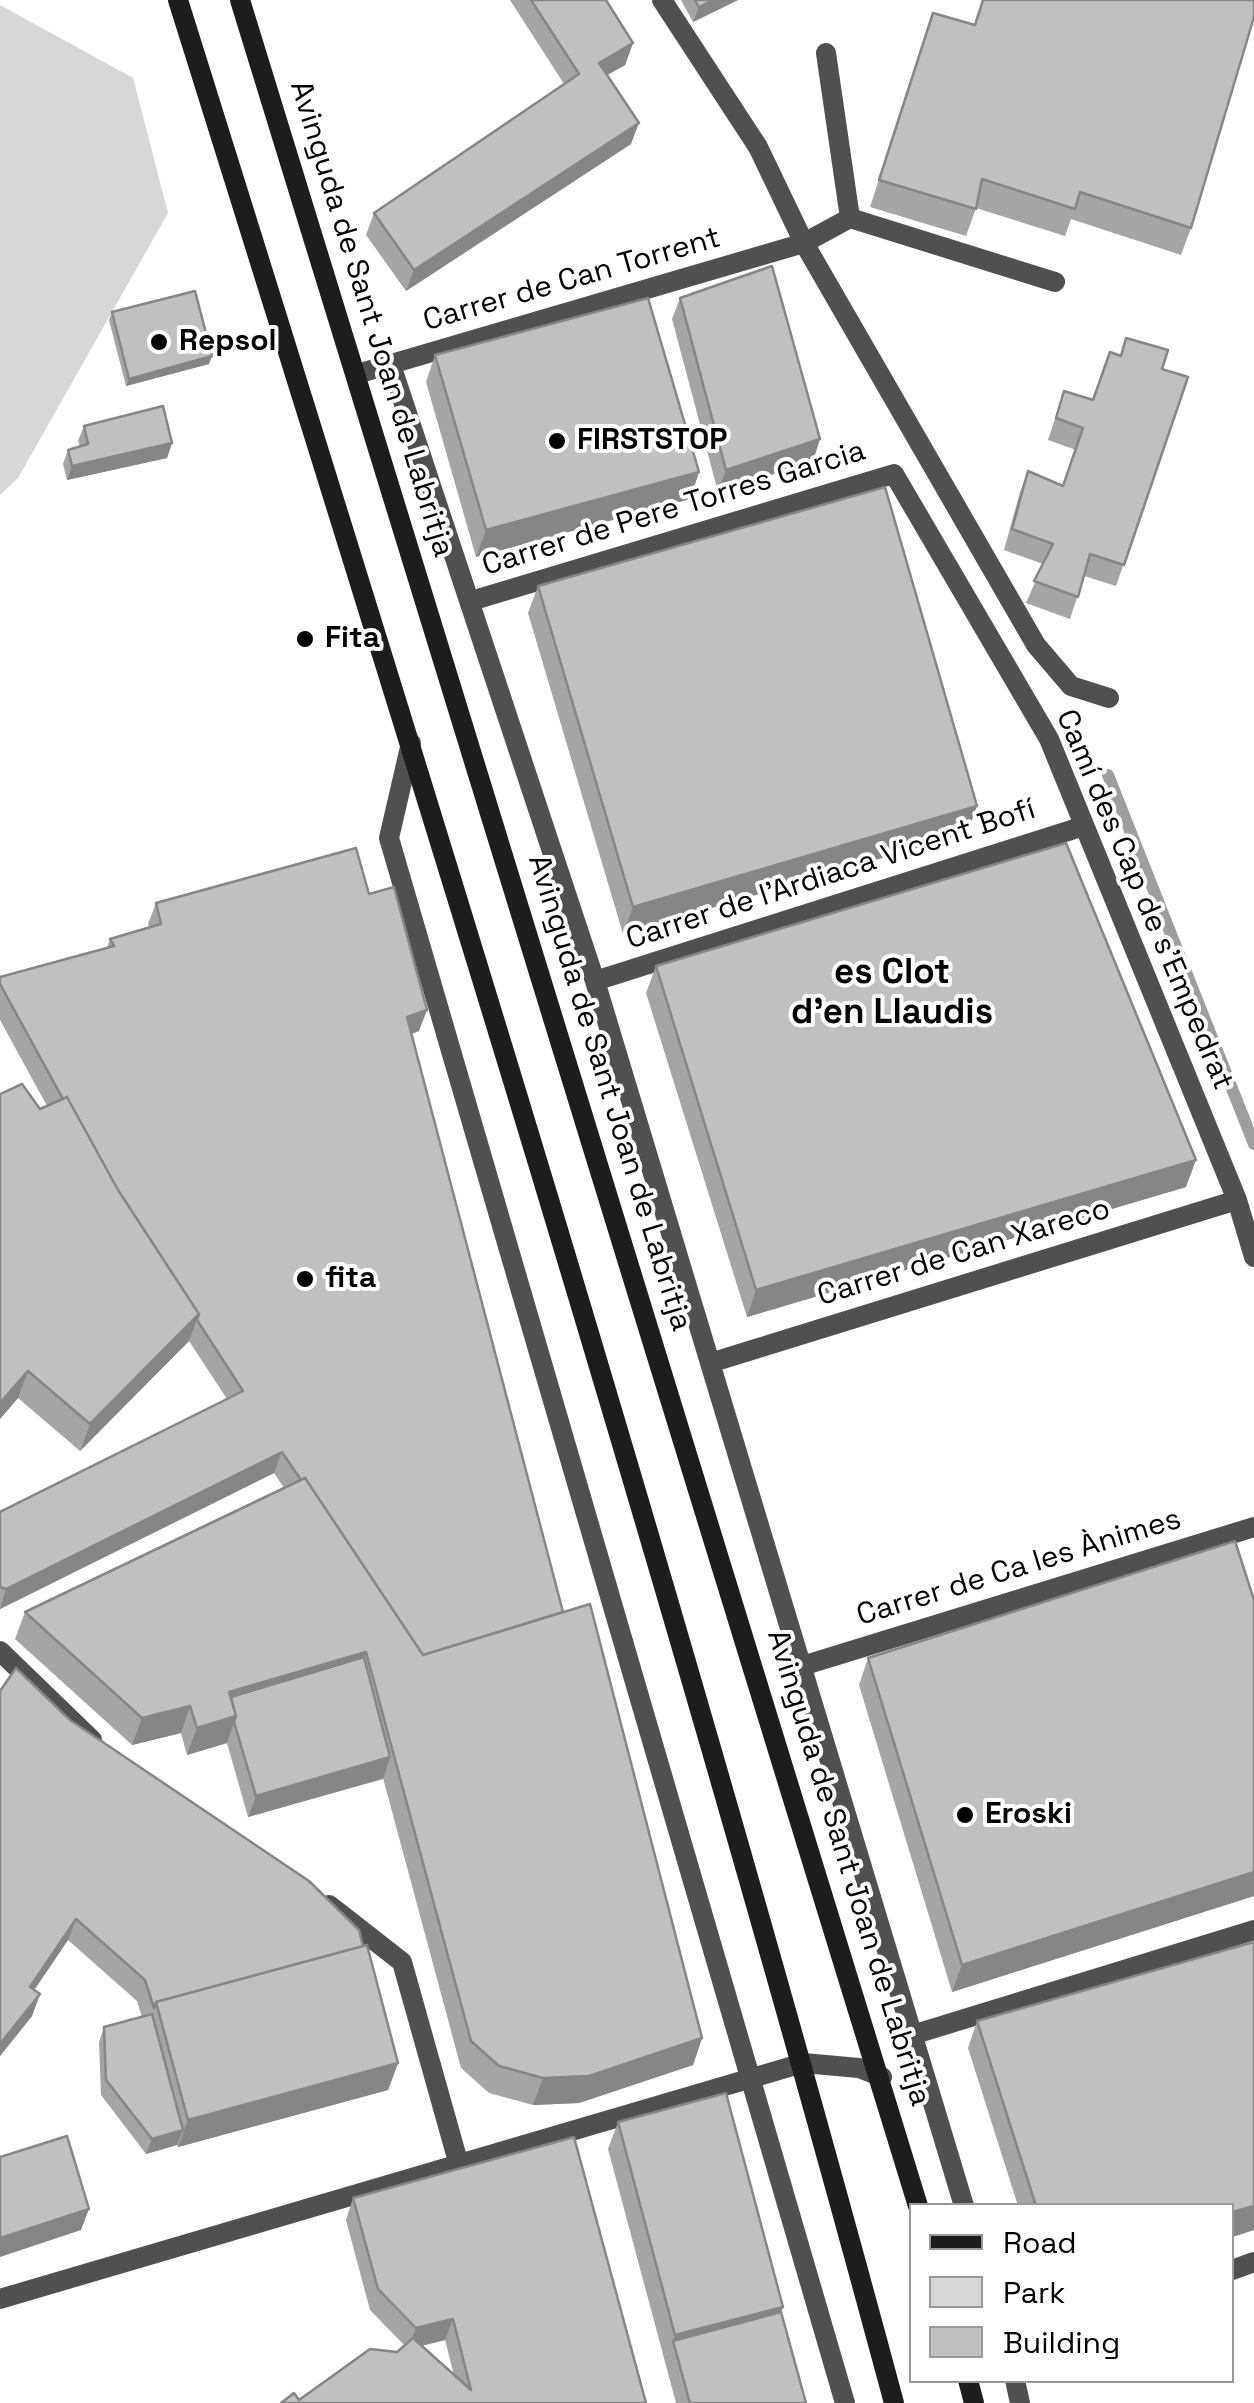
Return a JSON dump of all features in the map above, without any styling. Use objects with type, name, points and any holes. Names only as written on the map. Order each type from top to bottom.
[{"type":"main road","points":[[178,0],[507,1050],[802,2063],[894,2403]]},
{"type":"main road","name":"Avinguda de Sant Joan de Labritja","points":[[243,2],[917,2203]]},
{"type":"street","points":[[662,0],[758,147],[804,243],[1036,645],[1070,686],[1109,698]]},
{"type":"street","points":[[826,53],[850,218],[1055,282]]},
{"type":"street","name":"Carrer de Can Torrent","points":[[357,374],[804,243],[850,218]]},
{"type":"street","name":"Avinguda de Sant Joan de Labritja","points":[[391,365],[595,981],[963,2203]]},
{"type":"street","name":"Carrer de Pere Torres Garcia","points":[[471,601],[894,474]]},
{"type":"street","name":"Camí des Cap de s'Empedrat","points":[[894,474],[1049,739],[1236,1200],[1254,1257]]},
{"type":"street","points":[[411,743],[390,838],[846,2403]]},
{"type":"street","name":"Carrer de l'Ardiaca Vicent Bofí","points":[[595,981],[1084,826]]},
{"type":"street","name":"Carrer de Can Xareco","points":[[710,1363],[1236,1200]]},
{"type":"street","name":"Carrer de Ca les Ànimes","points":[[802,1666],[1254,1527]]},
{"type":"street","points":[[0,1651],[109,1752]]},
{"type":"street","points":[[314,1893],[402,1962],[459,2165]]},
{"type":"street","points":[[912,2034],[1254,1930]]},
{"type":"street","points":[[0,2299],[802,2063],[860,2068],[882,2078]]},
{"type":"green space","points":[[0,5],[133,78],[168,213],[18,478],[0,495]]},
{"type":"building","points":[[531,0],[606,0],[633,43],[599,63],[639,123],[414,270],[374,213],[579,74]]},
{"type":"building","points":[[695,0],[713,0],[699,7]]},
{"type":"building","points":[[983,0],[1254,0],[1254,17],[1191,228],[1080,192],[1075,209],[982,179],[976,209],[879,180],[933,13],[975,25]]},
{"type":"building","points":[[772,266],[820,439],[726,470],[680,298]]},
{"type":"building","name":"Repsol","points":[[195,291],[212,356],[129,379],[112,312]]},
{"type":"building","name":"FIRSTSTOP","points":[[648,298],[699,472],[486,530],[435,355]]},
{"type":"building","points":[[1126,338],[1168,350],[1162,369],[1188,377],[1124,565],[1090,554],[1078,597],[1034,581],[1053,544],[1012,529],[1028,471],[1063,486],[1083,428],[1056,418],[1064,391],[1093,400],[1110,352],[1121,356]]},
{"type":"building","points":[[163,406],[172,443],[72,466],[68,450],[88,444],[84,426]]},
{"type":"building","points":[[885,487],[977,806],[633,907],[538,586]]},
{"type":"building","points":[[1066,843],[1196,1160],[756,1290],[656,966]]},
{"type":"building","name":"fita","points":[[356,848],[369,894],[394,887],[427,1010],[407,1017],[563,1612],[423,1655],[305,1478],[301,1480],[282,1452],[6,1589],[0,1587],[0,1512],[243,1391],[197,1320],[199,1314],[118,1190],[67,1097],[63,1099],[0,984],[0,977],[114,946],[110,939],[161,924],[156,903]]},
{"type":"building","points":[[22,1084],[40,1109],[67,1097],[118,1190],[199,1314],[90,1424],[28,1371],[0,1403],[0,1094]]},
{"type":"building","points":[[305,1478],[423,1655],[590,1604],[702,2038],[589,2076],[543,2078],[499,2066],[471,2041],[366,1652],[229,1692],[236,1716],[197,1728],[190,1706],[142,1718],[25,1612]]},
{"type":"building","points":[[1235,1541],[1254,1600],[1254,1872],[962,1965],[868,1658]]},
{"type":"building","points":[[364,1657],[390,1757],[256,1796],[234,1722],[231,1697]]},
{"type":"building","points":[[16,1668],[70,1720],[309,1881],[359,1930],[363,1946],[156,2002],[154,2008],[145,1980],[76,1919],[30,1987],[40,1994],[0,2044],[0,1691]]},
{"type":"building","points":[[1254,1942],[1254,2206],[1234,2211],[1234,2203],[1035,2203],[977,2021]]},
{"type":"building","points":[[367,1945],[398,2063],[188,2120],[156,2002]]},
{"type":"building","points":[[152,2014],[183,2130],[152,2139],[106,2080],[104,2027]]},
{"type":"building","points":[[726,2093],[783,2307],[675,2335],[618,2122]]},
{"type":"building","points":[[67,2136],[89,2209],[0,2238],[0,2157]]},
{"type":"building","points":[[574,2137],[646,2403],[281,2403],[294,2393],[299,2400],[370,2349],[397,2352],[413,2338],[471,2390],[453,2319],[416,2328],[378,2289],[353,2198]]},
{"type":"building","points":[[781,2312],[806,2403],[690,2403],[673,2341]]},
{"type":"waterway","points":[[1108,775],[1254,1144]]},
{"type":"place","name":"Repsol","points":[[159,342]]},
{"type":"place","name":"FIRSTSTOP","points":[[557,441]]},
{"type":"place","name":"Fita","points":[[305,639]]},
{"type":"place","name":"fita","points":[[305,1279]]},
{"type":"place","name":"Eroski","points":[[965,1815]]},
{"type":"district","name":"es Clot d'en Llaudis","points":[[892,994]]}]
